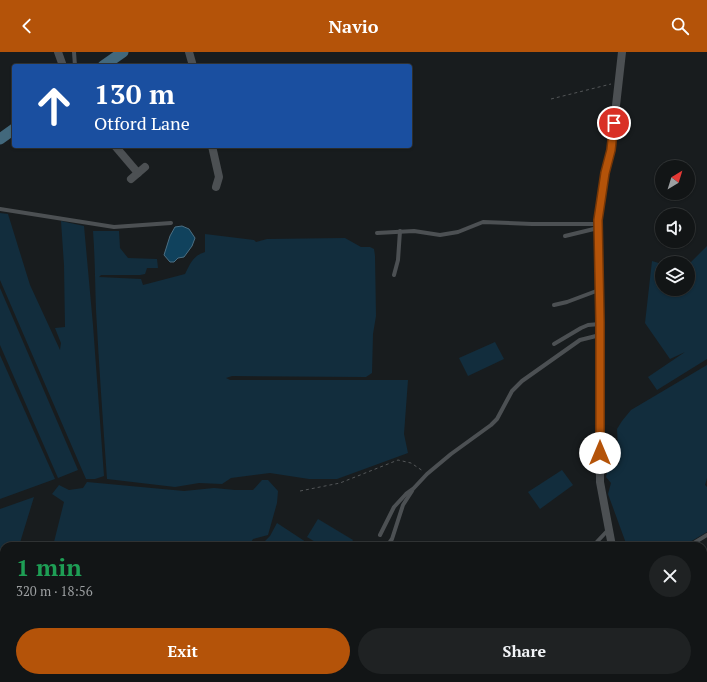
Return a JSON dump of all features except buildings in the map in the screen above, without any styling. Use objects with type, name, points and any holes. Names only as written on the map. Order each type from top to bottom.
[{"type":"street","points":[[58,52],[62,64]]},
{"type":"street","points":[[106,64],[123,52]]},
{"type":"street","points":[[189,52],[192,64]]},
{"type":"street","points":[[611,542],[600,482],[600,290],[598,226],[605,173],[611,150],[622,52]]},
{"type":"street","points":[[0,139],[12,130]]},
{"type":"street","points":[[117,148],[138,173]]},
{"type":"street","points":[[212,148],[219,177],[216,187]]},
{"type":"street","points":[[131,179],[145,167]]},
{"type":"lane","points":[[74,52],[75,64]]},
{"type":"lane","points":[[0,209],[114,227],[171,223]]},
{"type":"lane","points":[[377,233],[414,231],[440,235],[458,232],[483,222],[598,226]]},
{"type":"lane","points":[[565,236],[598,226]]},
{"type":"lane","points":[[394,275],[398,260],[400,232]]},
{"type":"lane","points":[[554,305],[568,302],[600,290]]},
{"type":"lane","points":[[554,344],[580,328],[600,323]]},
{"type":"lane","points":[[390,542],[402,505],[413,489],[427,474],[451,454],[492,425],[497,419],[512,391],[522,382],[580,340],[600,334]]},
{"type":"lane","points":[[380,535],[394,507],[413,489]]},
{"type":"lane","points":[[597,542],[609,529]]},
{"type":"lane","points":[[696,542],[707,535]]},
{"type":"path","points":[[551,99],[618,82]]},
{"type":"path","points":[[300,491],[340,483],[398,460],[411,464],[427,474]]},
{"type":"shaded area","points":[[0,213],[8,214],[30,285],[60,350],[61,343],[55,328],[65,327],[64,265],[61,221],[84,226],[104,476],[95,479],[86,479],[0,280]]},
{"type":"shaded area","points":[[182,226],[189,229],[195,238],[192,246],[184,257],[178,258],[174,262],[170,262],[164,255],[170,236],[175,227]]},
{"type":"shaded area","points":[[93,231],[119,231],[120,248],[128,258],[157,259],[158,268],[147,268],[145,274],[101,275],[99,277],[141,279],[143,285],[185,274],[193,260],[198,255],[205,252],[205,234],[254,240],[256,242],[267,239],[345,238],[361,247],[370,247],[374,249],[376,316],[373,334],[372,373],[366,377],[232,376],[226,378],[230,380],[408,380],[404,434],[408,453],[337,479],[309,479],[270,473],[231,478],[222,484],[199,483],[175,487],[107,479],[97,331]]},
{"type":"shaded area","points":[[707,246],[707,359],[657,390],[648,377],[685,352],[670,359],[645,323],[652,261],[655,262],[655,296],[695,296],[695,258]]},
{"type":"shaded area","points":[[0,288],[78,470],[58,478],[0,345]]},
{"type":"shaded area","points":[[495,342],[504,359],[468,376],[459,358]]},
{"type":"shaded area","points":[[0,355],[55,479],[0,499]]},
{"type":"shaded area","points":[[707,365],[707,478],[705,485],[707,487],[707,532],[690,542],[626,542],[608,494],[611,483],[606,477],[608,469],[619,464],[617,429],[631,410]]},
{"type":"shaded area","points":[[562,470],[573,485],[540,509],[528,492]]},
{"type":"shaded area","points":[[262,480],[268,480],[278,491],[277,503],[268,535],[253,539],[251,542],[54,542],[64,502],[52,494],[59,485],[69,490],[83,488],[87,482],[184,491],[214,488],[253,490]]},
{"type":"shaded area","points":[[34,497],[20,542],[0,542],[0,509]]},
{"type":"shaded area","points":[[318,519],[353,540],[352,542],[315,542],[307,537]]},
{"type":"shaded area","points":[[277,523],[306,542],[264,542],[270,536]]},
{"type":"route","points":[[600,453],[598,220],[605,173],[611,150],[614,123]]}]
